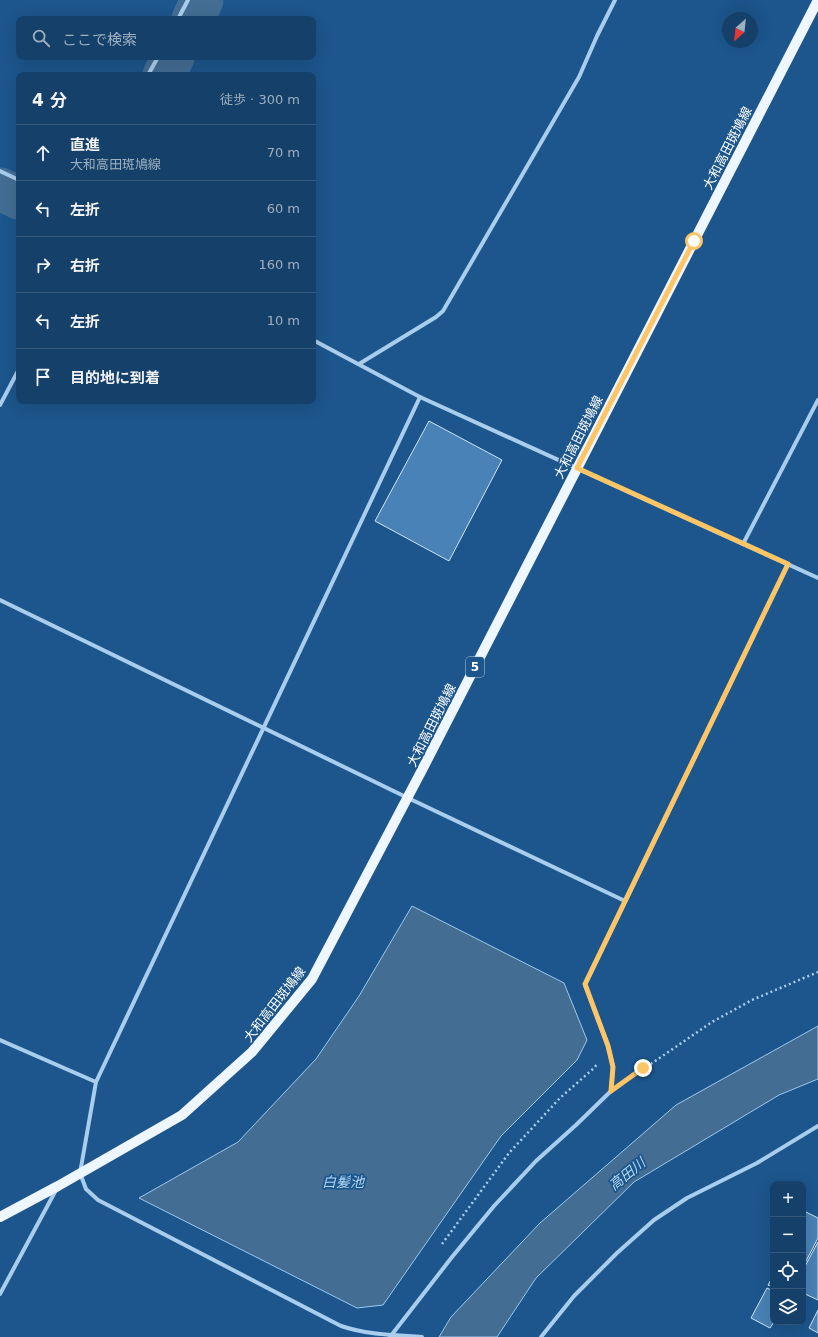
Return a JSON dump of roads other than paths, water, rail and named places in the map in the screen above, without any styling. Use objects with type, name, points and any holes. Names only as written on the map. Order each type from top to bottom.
[{"type":"main road","name":"大和高田斑鳩線","points":[[0,1217],[58,1186],[182,1115],[252,1052],[312,979],[408,798],[818,0]]},
{"type":"street","points":[[180,16],[188,0]]},
{"type":"street","points":[[359,364],[436,317],[443,311],[579,78],[597,36],[615,0]]},
{"type":"street","points":[[150,72],[156,60]]},
{"type":"street","points":[[0,171],[16,179]]},
{"type":"street","points":[[316,342],[420,397],[818,578]]},
{"type":"street","points":[[0,405],[16,375]]},
{"type":"street","points":[[420,397],[96,1082],[80,1173],[86,1189],[98,1200],[341,1326],[356,1331],[391,1336],[422,1337]]},
{"type":"street","points":[[743,544],[818,400]]},
{"type":"street","points":[[391,1336],[452,1257],[494,1206],[536,1161],[611,1091],[613,1067],[608,1046],[585,984],[788,564]]},
{"type":"street","points":[[0,600],[408,798],[625,901]]},
{"type":"street","points":[[0,1040],[96,1082]]},
{"type":"street","points":[[541,1337],[580,1291],[617,1253],[654,1220],[686,1198],[757,1163],[818,1126]]},
{"type":"street","points":[[0,1294],[58,1186]]},
{"type":"water","name":"白髪池","points":[[412,906],[564,983],[587,1040],[577,1060],[501,1136],[383,1305],[357,1308],[139,1198],[238,1142],[316,1059],[359,996]]},
{"type":"water","name":"高田川","points":[[818,1026],[818,1079],[779,1095],[634,1182],[536,1278],[497,1337],[439,1337],[451,1317],[540,1223],[676,1105]]},
{"type":"waterway","points":[[194,16],[202,0]]},
{"type":"waterway","points":[[166,72],[172,60]]},
{"type":"waterway","points":[[0,189],[16,197]]}]
